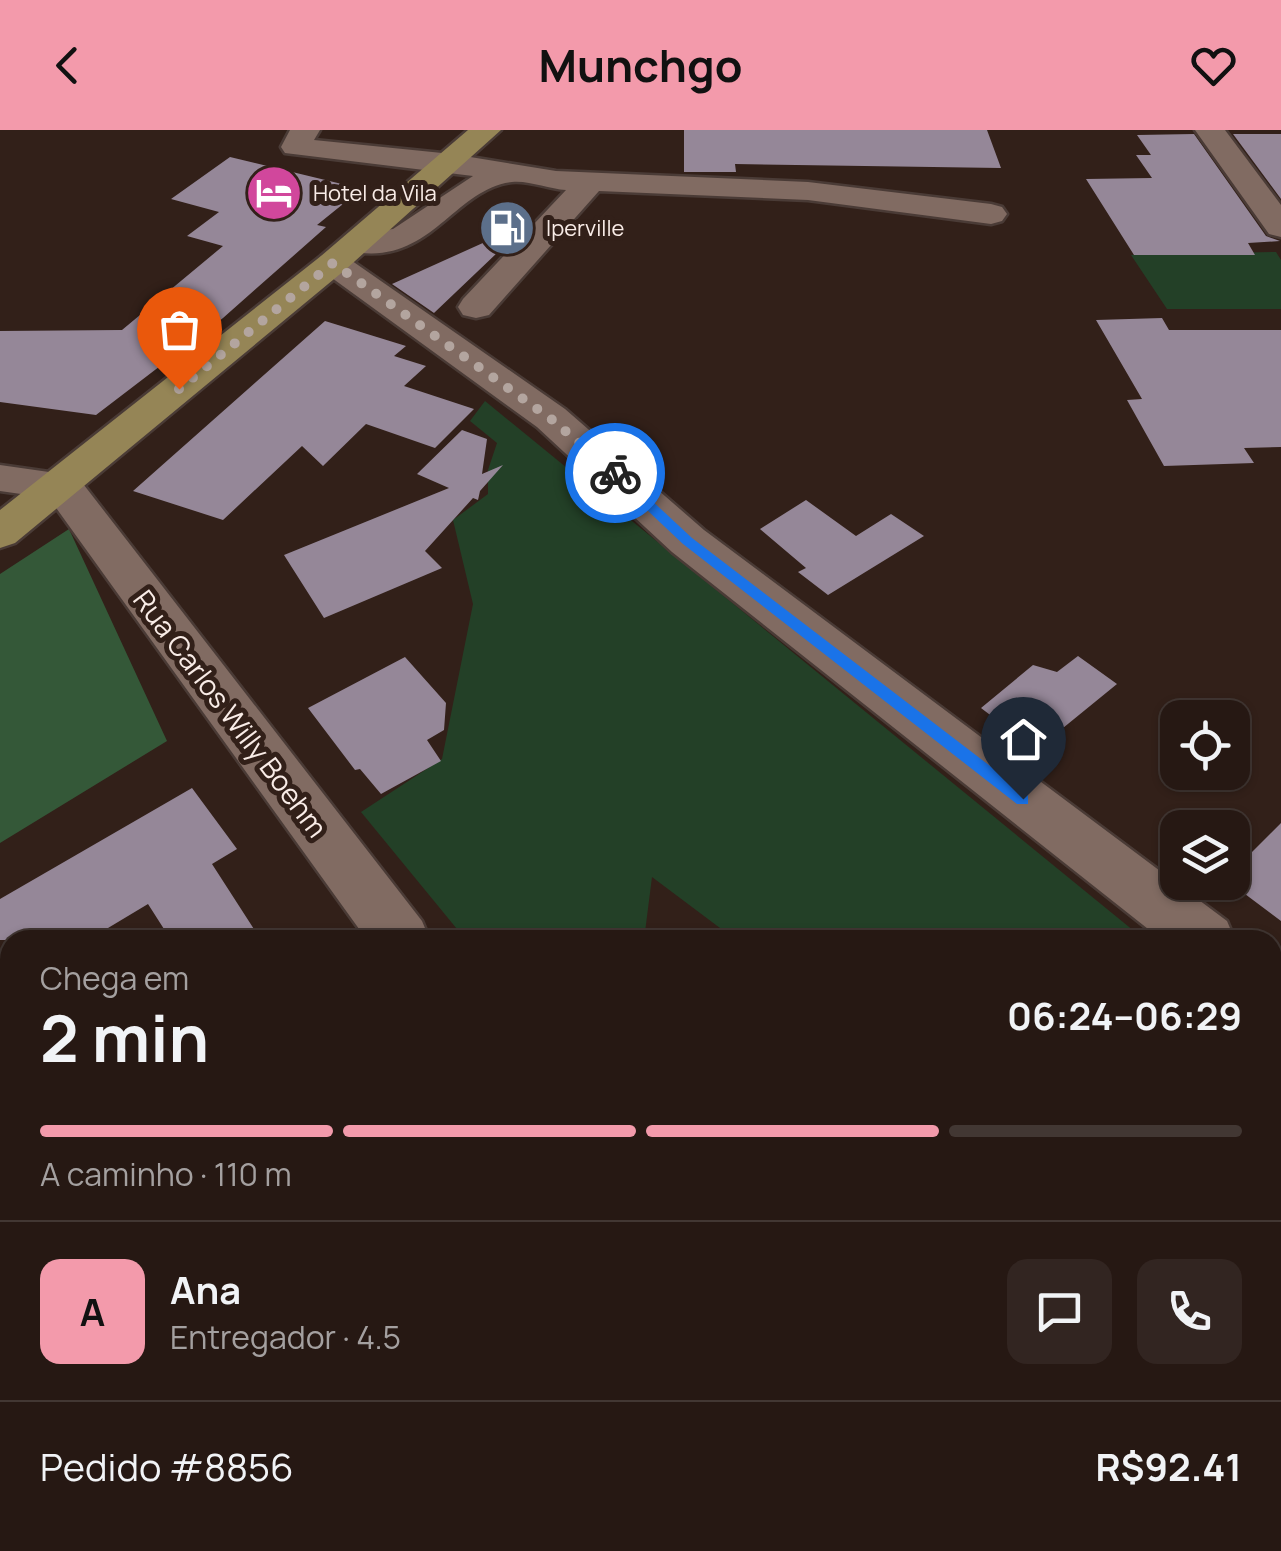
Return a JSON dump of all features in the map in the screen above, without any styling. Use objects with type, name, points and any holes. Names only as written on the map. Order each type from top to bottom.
[{"type":"main road","points":[[0,533],[345,253],[445,147],[486,130]]},
{"type":"street","points":[[1210,130],[1281,227]]},
{"type":"street","points":[[445,147],[407,158],[392,168],[359,172],[303,161],[292,154],[300,138],[428,139],[508,173],[590,183],[808,190],[990,214]]},
{"type":"street","points":[[370,141],[407,158]]},
{"type":"street","points":[[345,253],[402,238],[474,186],[508,173]]},
{"type":"street","points":[[476,307],[590,183]]},
{"type":"street","points":[[345,253],[550,418],[688,541],[1193,930]]},
{"type":"street","points":[[0,478],[62,486]]},
{"type":"street","name":"Rua Carlos Willy Boehm","points":[[62,486],[394,930]]},
{"type":"green space","points":[[1276,252],[1281,260],[1281,309],[1167,309],[1131,255]]},
{"type":"green space","points":[[485,401],[1133,930],[723,930],[652,877],[645,930],[458,930],[361,812],[442,759],[473,604],[453,520],[488,494],[488,470],[497,443],[470,421]]},
{"type":"green space","points":[[69,529],[167,741],[0,843],[0,574]]},
{"type":"building","points":[[684,130],[987,130],[1001,168],[735,164],[736,172],[684,172]]},
{"type":"building","points":[[1194,134],[1266,236],[1280,241],[1248,243],[1255,255],[1134,255],[1086,179],[1152,178],[1136,155],[1151,155],[1137,135]]},
{"type":"building","points":[[1233,134],[1281,134],[1281,199]]},
{"type":"building","points":[[230,157],[346,185],[331,197],[348,200],[317,225],[326,227],[223,318],[96,415],[0,402],[0,331],[122,330],[223,246],[187,236],[219,212],[171,199]]},
{"type":"building","points":[[516,228],[519,232],[434,313],[392,284]]},
{"type":"building","points":[[1162,318],[1169,330],[1281,330],[1281,447],[1244,448],[1254,463],[1164,466],[1127,400],[1142,399],[1096,320]]},
{"type":"building","points":[[325,321],[406,346],[394,356],[426,366],[404,386],[474,409],[435,448],[366,424],[323,466],[302,446],[223,520],[133,491]]},
{"type":"building","points":[[462,430],[487,439],[482,474],[503,465],[480,491],[478,500],[473,498],[425,551],[442,568],[324,618],[284,555],[449,488],[417,474]]},
{"type":"building","points":[[806,500],[856,536],[891,514],[924,536],[828,595],[798,572],[806,568],[760,529]]},
{"type":"building","points":[[1078,656],[1117,684],[1036,750],[981,708],[1033,665],[1057,672]]},
{"type":"building","points":[[405,657],[446,703],[444,730],[427,740],[441,761],[381,794],[360,769],[355,770],[308,708]]},
{"type":"building","points":[[192,788],[237,849],[212,864],[255,930],[165,930],[148,904],[105,930],[0,930],[0,899]]},
{"type":"building","points":[[1281,823],[1281,921],[1250,898],[1250,854]]},
{"type":"way so far","points":[[179,389],[333,263],[550,418],[615,473]]},
{"type":"place","name":"Hotel da Vila","points":[[274,193]]},
{"type":"place","name":"Iperville","points":[[507,228]]},
{"type":"route","points":[[615,473],[688,541],[1023,799]]}]
